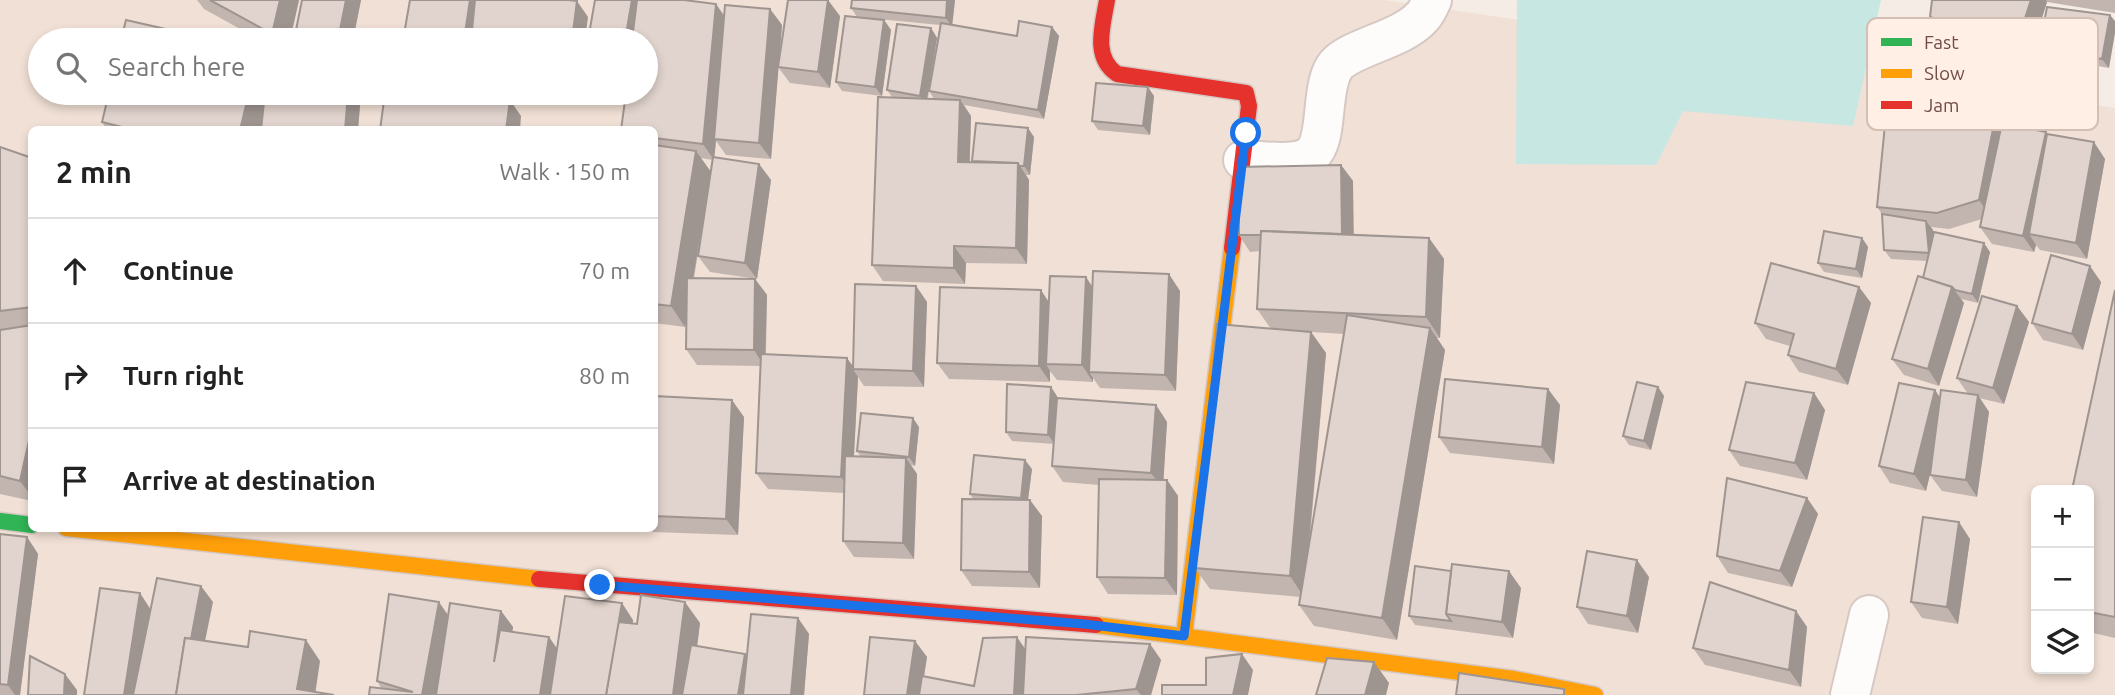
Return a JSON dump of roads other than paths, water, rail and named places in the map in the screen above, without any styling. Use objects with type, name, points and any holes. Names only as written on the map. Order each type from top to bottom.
[{"type":"street","points":[[1107,0],[1101,47],[1103,64],[1107,70],[1117,74],[1246,93],[1249,106],[1184,636]]},
{"type":"street","points":[[1243,160],[1290,161],[1311,156],[1320,143],[1325,88],[1335,66],[1348,55],[1392,38],[1421,18],[1432,0]]},
{"type":"street","points":[[0,522],[28,525]]},
{"type":"street","points":[[103,532],[573,583],[1070,623],[1514,680],[1595,695]]},
{"type":"street","points":[[1850,695],[1869,615]]},
{"type":"water","points":[[1517,0],[1881,0],[1877,18],[1867,18],[1867,63],[1853,126],[1683,111],[1656,165],[1516,164]]}]
